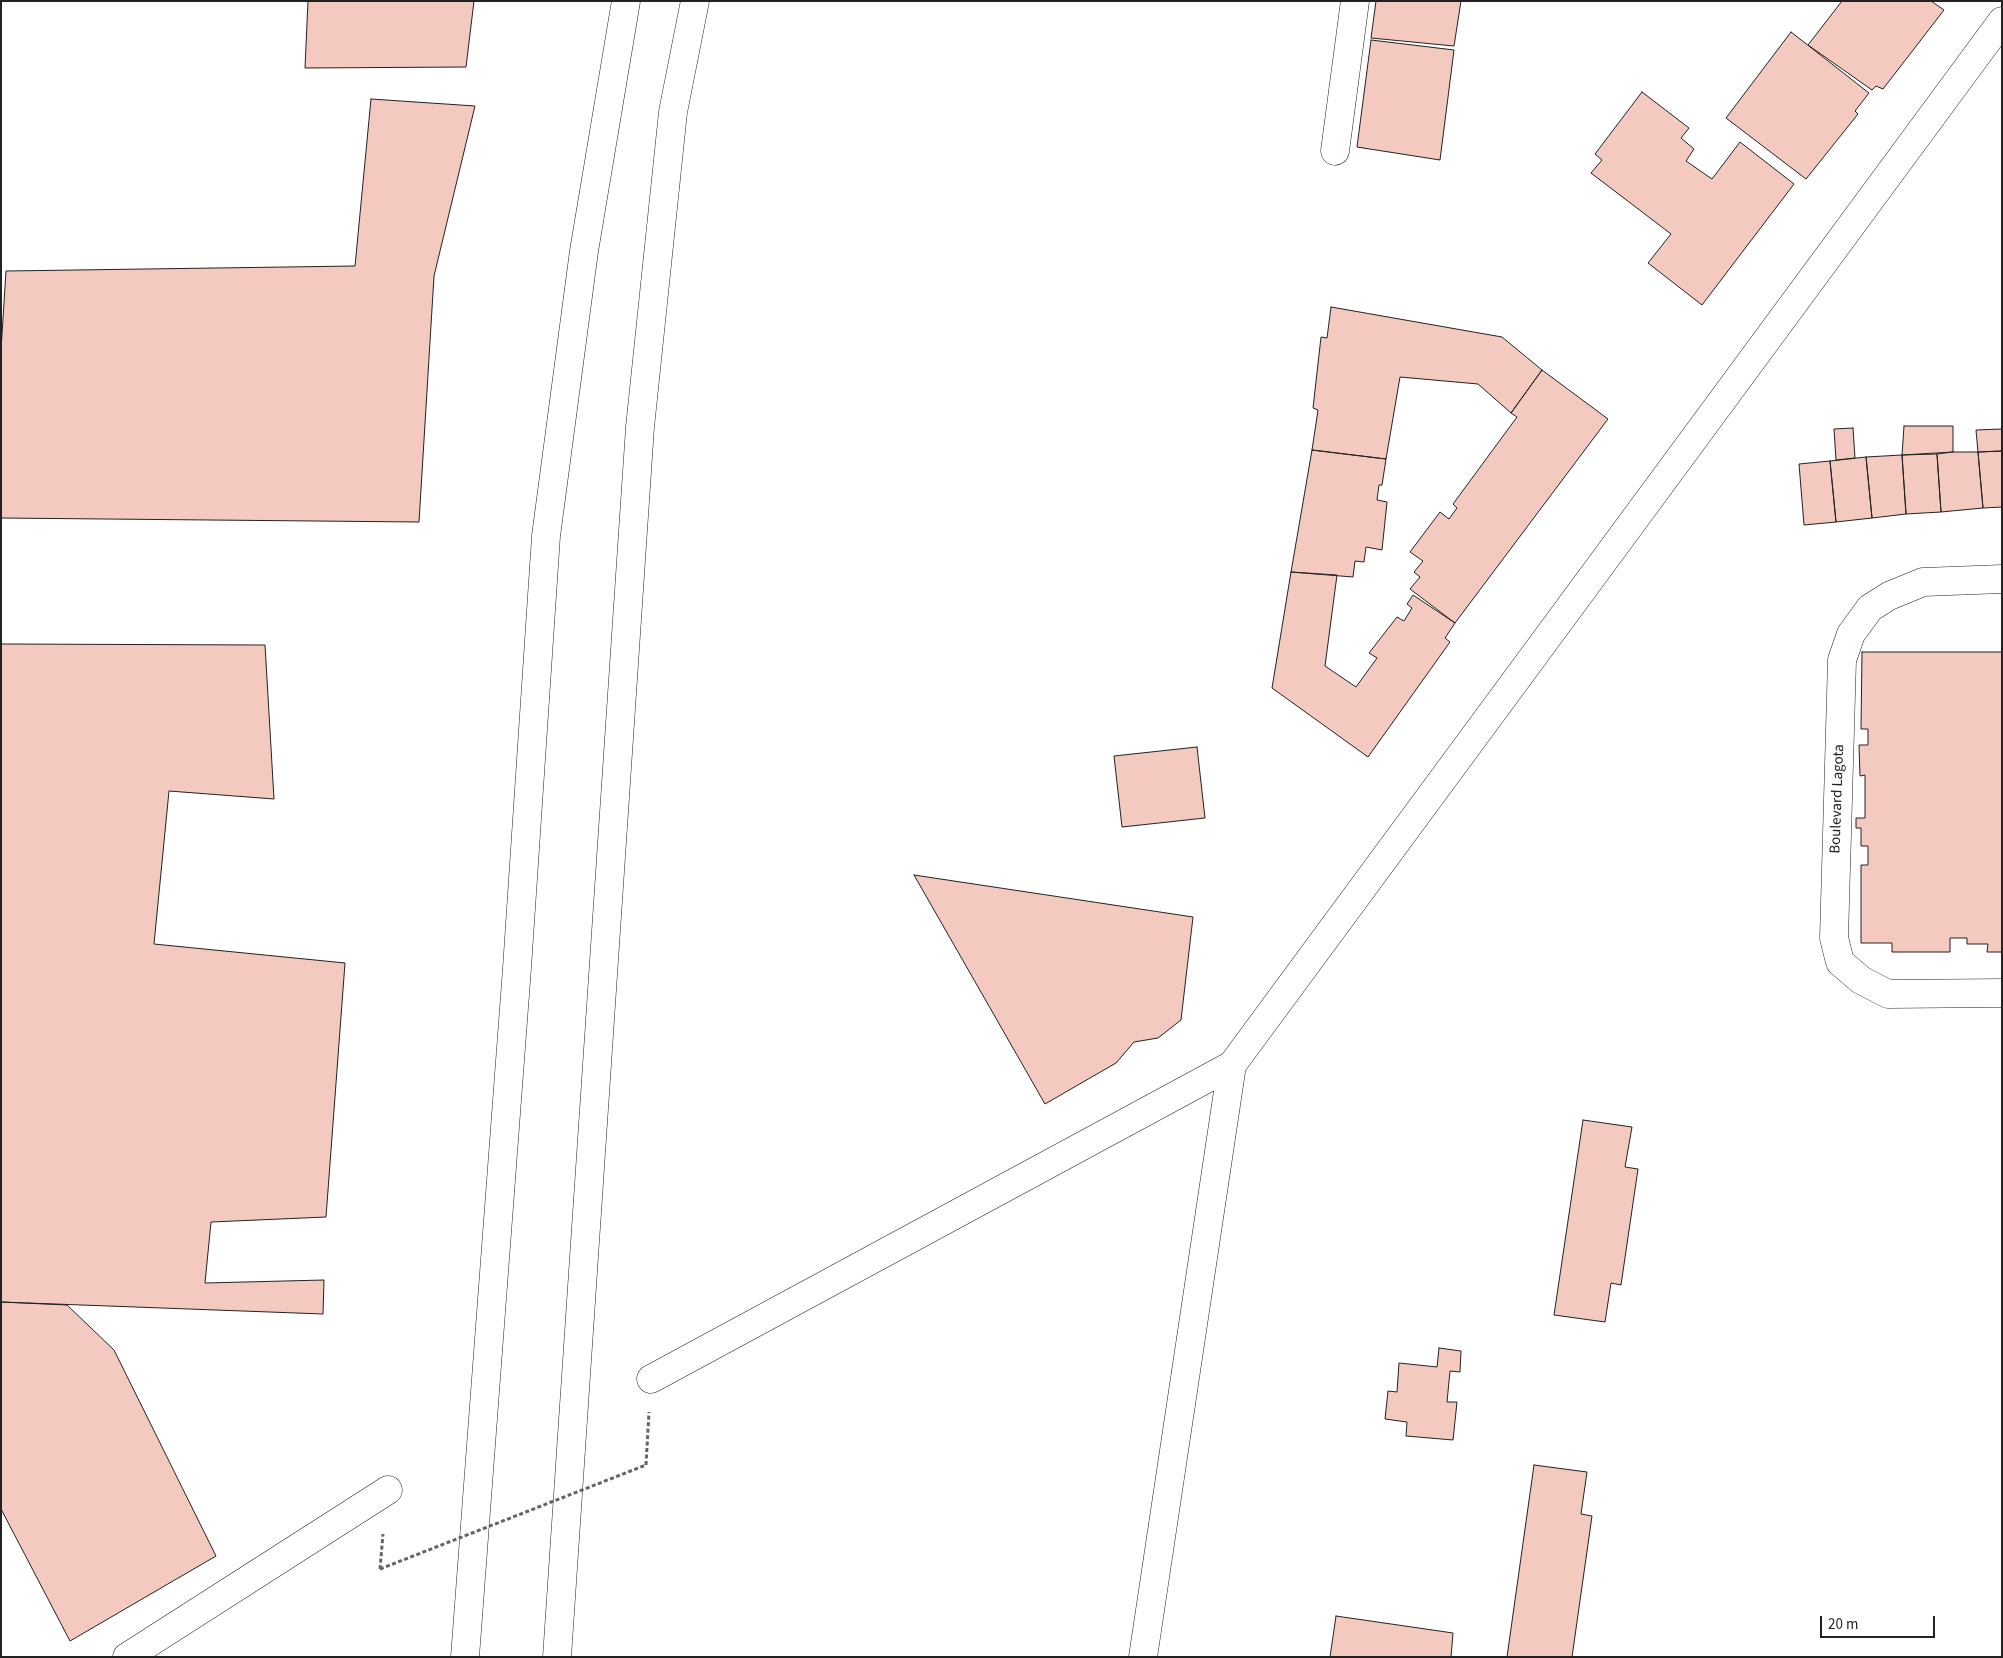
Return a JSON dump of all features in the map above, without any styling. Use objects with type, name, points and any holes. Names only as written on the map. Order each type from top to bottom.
[{"type":"main road","points":[[465,1657],[518,959],[546,536],[584,252],[626,1]]},
{"type":"main road","points":[[557,1657],[640,427],[673,112],[695,1]]},
{"type":"main road","points":[[1335,151],[1355,1]]},
{"type":"main road","points":[[650,1379],[1232,1065],[2002,22]]},
{"type":"main road","name":"Boulevard Lagota","points":[[2002,579],[1923,582],[1889,596],[1870,608],[1851,634],[1842,660],[1834,938],[1840,962],[1861,980],[1888,994],[2002,993]]},
{"type":"main road","points":[[1143,1657],[1232,1065]]},
{"type":"main road","points":[[127,1657],[388,1490]]},
{"type":"path","points":[[380,1568],[646,1465],[650,1379]]},
{"type":"building","points":[[308,1],[474,1],[466,67],[305,68]]},
{"type":"building","points":[[1376,1],[1461,1],[1454,46],[1371,38]]},
{"type":"building","points":[[1842,1],[1931,1],[1944,10],[1883,89],[1876,86],[1872,90],[1808,45]]},
{"type":"building","points":[[1791,32],[1869,93],[1855,111],[1858,114],[1806,179],[1726,118]]},
{"type":"building","points":[[1371,40],[1454,50],[1440,160],[1357,147]]},
{"type":"building","points":[[1642,92],[1689,128],[1681,138],[1694,149],[1686,161],[1712,179],[1740,142],[1794,184],[1702,305],[1648,263],[1671,234],[1591,173],[1602,160],[1595,154]]},
{"type":"building","points":[[371,99],[475,106],[434,276],[419,522],[1,518],[1,350],[6,271],[355,266]]},
{"type":"building","points":[[1331,307],[1502,337],[1542,370],[1511,413],[1478,384],[1400,377],[1386,459],[1312,450],[1318,410],[1313,408],[1321,337],[1327,338]]},
{"type":"building","points":[[1542,370],[1608,419],[1455,623],[1410,589],[1420,577],[1414,572],[1423,561],[1410,552],[1440,512],[1449,519],[1457,508],[1453,504],[1517,417],[1511,413]]},
{"type":"building","points":[[1904,426],[1953,426],[1953,452],[1902,455]]},
{"type":"building","points":[[1853,428],[1855,458],[1836,460],[1834,429]]},
{"type":"building","points":[[2002,429],[2002,451],[1978,452],[1976,430]]},
{"type":"building","points":[[1312,450],[1386,459],[1382,485],[1379,485],[1377,500],[1387,502],[1382,550],[1366,547],[1364,562],[1355,561],[1353,577],[1291,572]]},
{"type":"building","points":[[2002,451],[2002,507],[1983,508],[1978,452]]},
{"type":"building","points":[[1978,452],[1983,508],[1941,512],[1937,454]]},
{"type":"building","points":[[1937,454],[1941,512],[1906,514],[1902,455]]},
{"type":"building","points":[[1902,455],[1906,514],[1872,518],[1866,457]]},
{"type":"building","points":[[1866,457],[1872,518],[1836,522],[1830,461]]},
{"type":"building","points":[[1830,461],[1836,522],[1804,525],[1799,464]]},
{"type":"building","points":[[1291,572],[1337,575],[1325,666],[1356,687],[1377,658],[1369,653],[1397,617],[1404,621],[1412,608],[1407,604],[1413,595],[1455,623],[1445,638],[1450,642],[1368,757],[1272,688]]},
{"type":"building","points":[[1,644],[265,645],[274,799],[169,791],[154,944],[345,963],[326,1217],[211,1222],[205,1283],[324,1280],[323,1314],[1,1302]]},
{"type":"building","points":[[1862,652],[2002,652],[2002,952],[1987,952],[1988,944],[1967,944],[1967,938],[1950,938],[1950,952],[1892,952],[1892,943],[1861,943],[1861,865],[1868,865],[1868,846],[1861,846],[1861,828],[1856,828],[1856,818],[1865,818],[1865,775],[1860,776],[1859,745],[1868,745],[1868,729],[1861,729]]},
{"type":"building","points":[[1197,747],[1205,818],[1122,827],[1114,756]]},
{"type":"building","points":[[914,875],[1193,917],[1181,1020],[1158,1038],[1134,1042],[1116,1063],[1045,1104]]},
{"type":"building","points":[[1583,1120],[1632,1127],[1625,1167],[1638,1169],[1621,1285],[1611,1283],[1605,1322],[1554,1315]]},
{"type":"building","points":[[1,1302],[67,1305],[114,1350],[216,1556],[70,1641],[1,1509]]},
{"type":"building","points":[[1439,1348],[1461,1351],[1460,1372],[1450,1371],[1447,1402],[1457,1402],[1453,1440],[1406,1436],[1407,1422],[1385,1419],[1388,1391],[1397,1392],[1399,1363],[1437,1367]]},
{"type":"building","points":[[1534,1465],[1587,1472],[1581,1514],[1592,1516],[1572,1657],[1507,1657]]},
{"type":"building","points":[[1336,1616],[1453,1633],[1451,1657],[1330,1657]]}]
